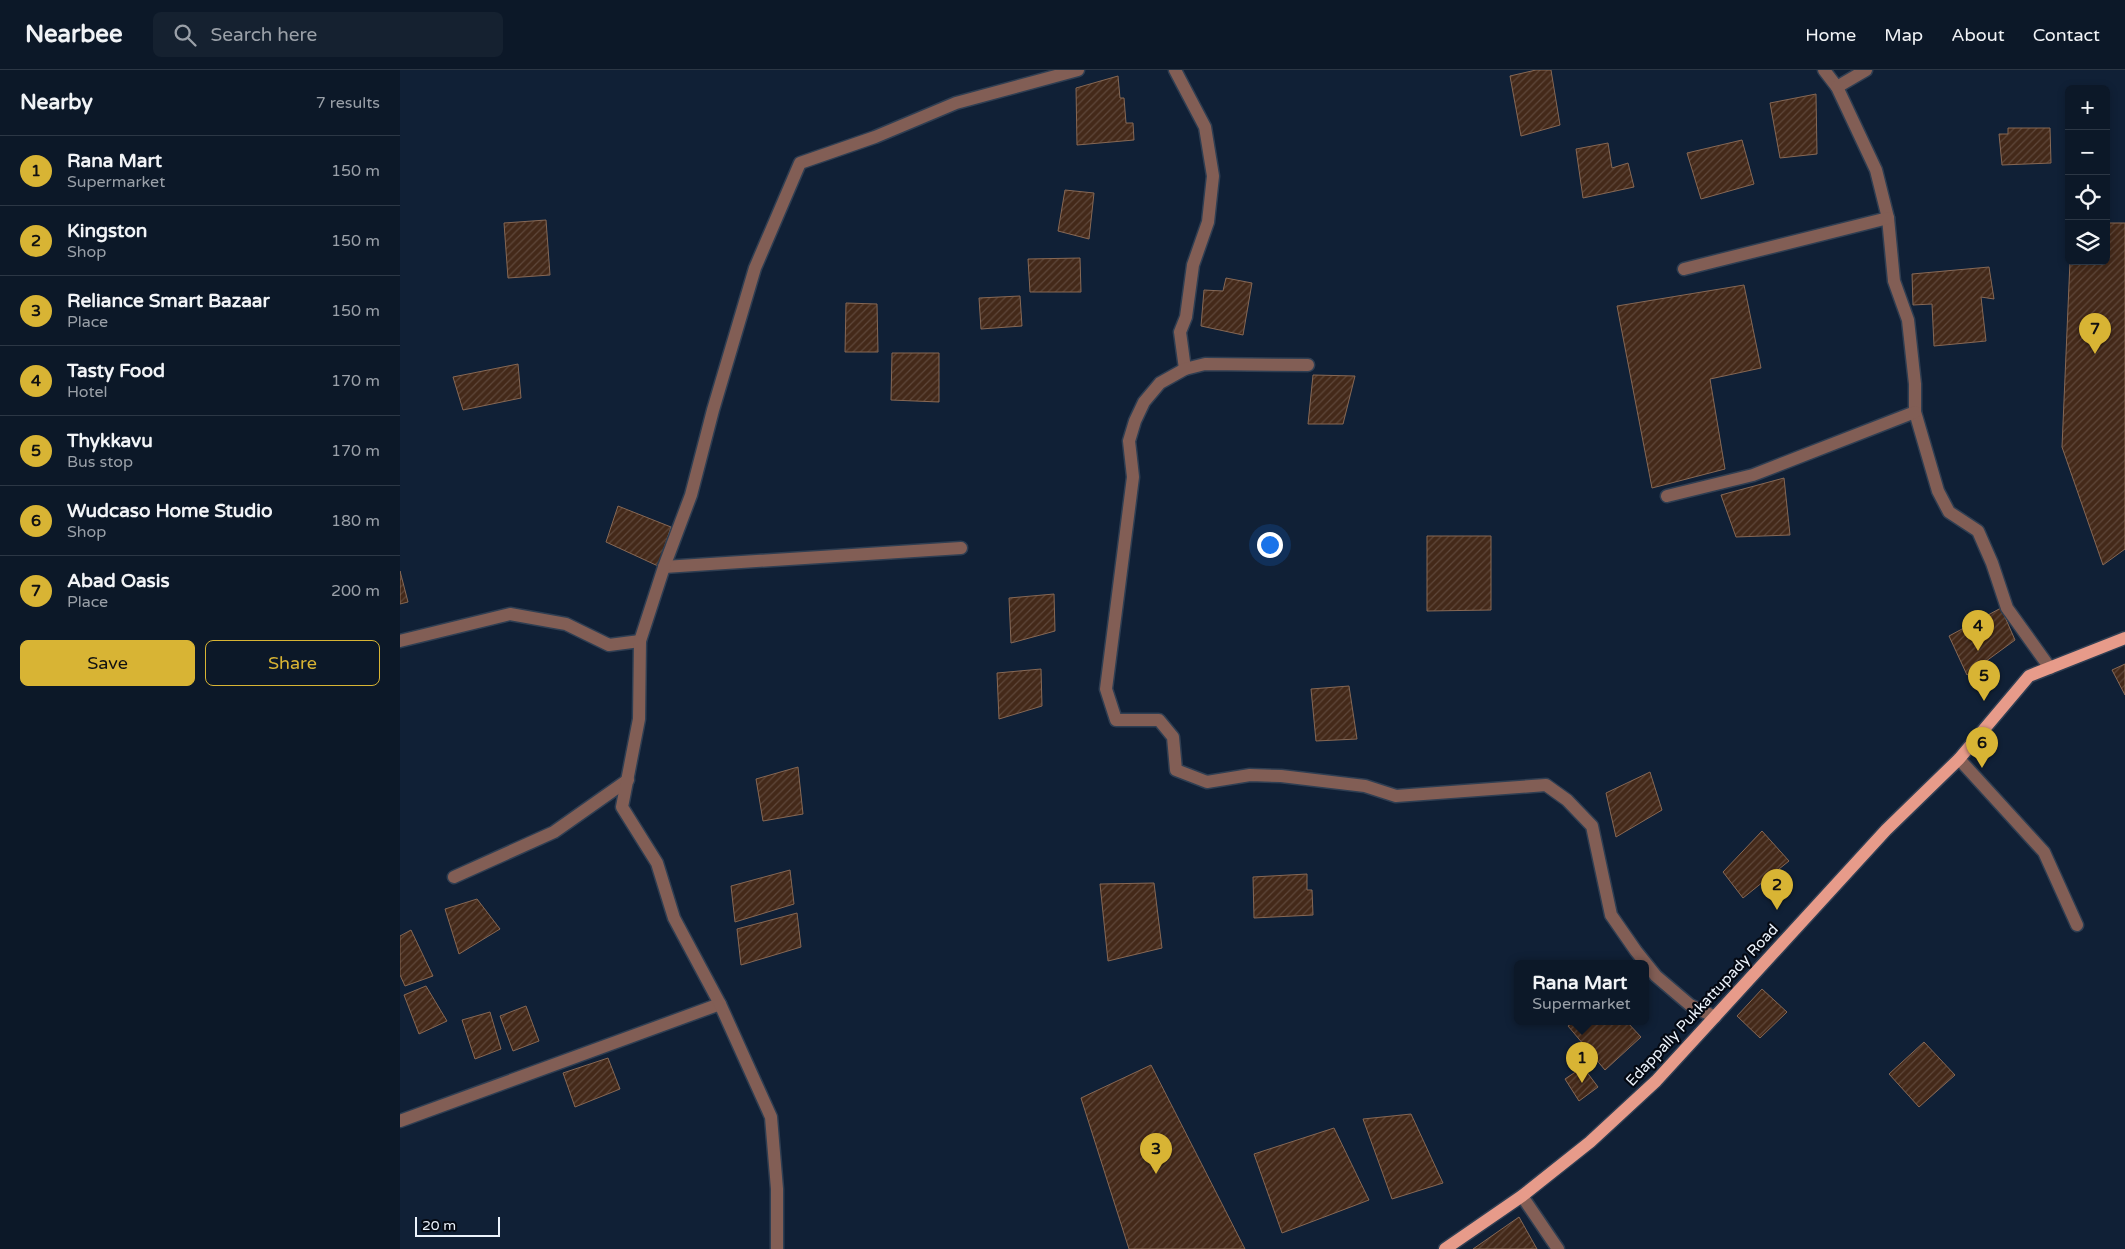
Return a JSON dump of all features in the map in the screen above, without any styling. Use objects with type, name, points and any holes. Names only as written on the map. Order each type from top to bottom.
[{"type":"main road","name":"Edappally Pukkattupady Road","points":[[1445,1249],[1522,1196],[1590,1142],[1648,1088],[1886,830],[1959,759],[2029,676],[2125,638]]},
{"type":"street","points":[[777,1249],[777,1189],[771,1117],[720,1004],[674,918],[657,863],[622,807],[640,720],[640,641],[664,567],[691,495],[755,268],[800,163],[875,137],[956,103],[1078,70]]},
{"type":"street","points":[[1175,70],[1205,128],[1213,176],[1208,222],[1193,265],[1186,317],[1180,332],[1184,369]]},
{"type":"street","points":[[1824,70],[1837,87],[1876,170],[1888,218],[1894,281],[1908,320],[1915,384],[1915,412],[1938,491],[1949,512],[1978,531],[1992,563],[2007,608],[2050,668]]},
{"type":"street","points":[[1837,87],[1866,70]]},
{"type":"street","points":[[1684,269],[1888,218]]},
{"type":"street","points":[[1308,365],[1205,364],[1184,369],[1160,383],[1144,402],[1135,421],[1129,441],[1132,477],[1106,689],[1116,720],[1159,720],[1173,738],[1176,770],[1207,782],[1250,775],[1280,776],[1365,786],[1396,796],[1546,785],[1567,800],[1592,826],[1611,915],[1643,960]]},
{"type":"street","points":[[1667,496],[1752,475],[1915,412]]},
{"type":"street","points":[[664,567],[961,548]]},
{"type":"street","points":[[400,641],[510,614],[566,624],[610,645],[640,641]]},
{"type":"street","points":[[1959,759],[2044,852],[2077,924]]},
{"type":"street","points":[[454,877],[554,832],[628,780]]},
{"type":"street","points":[[1649,968],[1690,1005],[1715,1017]]},
{"type":"street","points":[[400,1121],[720,1004]]},
{"type":"street","points":[[1522,1196],[1558,1249]]},
{"type":"building","points":[[1536,70],[1551,70],[1560,125],[1521,136],[1510,76]]},
{"type":"building","points":[[1118,76],[1120,98],[1124,98],[1126,123],[1133,123],[1134,140],[1077,145],[1076,88]]},
{"type":"building","points":[[1816,94],[1817,154],[1780,158],[1770,103]]},
{"type":"building","points":[[2008,128],[2050,128],[2051,163],[2002,165],[1999,134],[2008,134]]},
{"type":"building","points":[[1742,140],[1754,184],[1701,199],[1687,153]]},
{"type":"building","points":[[1608,143],[1612,168],[1628,163],[1634,187],[1583,198],[1576,149]]},
{"type":"building","points":[[1065,190],[1094,193],[1089,239],[1058,231]]},
{"type":"building","points":[[546,220],[550,275],[508,278],[504,223]]},
{"type":"building","points":[[2110,223],[2125,223],[2125,549],[2103,565],[2062,447],[2070,265],[2110,265]]},
{"type":"building","points":[[1080,258],[1081,292],[1030,292],[1028,259]]},
{"type":"building","points":[[1989,267],[1994,299],[1981,297],[1986,341],[1934,346],[1932,304],[1913,305],[1912,274]]},
{"type":"building","points":[[1226,278],[1252,283],[1243,335],[1201,326],[1204,290],[1223,291]]},
{"type":"building","points":[[1744,285],[1761,368],[1710,379],[1725,469],[1652,488],[1617,306]]},
{"type":"building","points":[[1020,296],[1022,326],[981,329],[979,298]]},
{"type":"building","points":[[846,303],[877,304],[878,352],[845,352]]},
{"type":"building","points":[[892,353],[939,353],[939,402],[891,400]]},
{"type":"building","points":[[518,364],[521,398],[463,410],[453,377]]},
{"type":"building","points":[[1313,375],[1355,376],[1343,424],[1308,424]]},
{"type":"building","points":[[1784,478],[1790,535],[1736,537],[1721,495]]},
{"type":"building","points":[[618,506],[671,527],[658,566],[606,542]]},
{"type":"building","points":[[1427,536],[1491,536],[1491,610],[1427,611]]},
{"type":"building","points":[[400,571],[408,602],[400,604]]},
{"type":"building","points":[[1054,594],[1055,631],[1011,643],[1009,598]]},
{"type":"building","points":[[2001,608],[2015,640],[1967,675],[1949,636]]},
{"type":"building","points":[[2125,664],[2125,695],[2112,670]]},
{"type":"building","points":[[1041,669],[1042,706],[999,719],[997,673]]},
{"type":"building","points":[[1349,686],[1357,739],[1316,741],[1311,689]]},
{"type":"building","points":[[798,767],[803,814],[763,821],[756,779]]},
{"type":"building","points":[[1650,772],[1662,810],[1616,837],[1606,793]]},
{"type":"building","points":[[1762,831],[1789,861],[1743,898],[1723,872]]},
{"type":"building","points":[[790,870],[794,904],[735,922],[731,886]]},
{"type":"building","points":[[1307,874],[1307,890],[1312,890],[1313,915],[1254,918],[1253,877]]},
{"type":"building","points":[[1154,883],[1162,948],[1108,961],[1100,884]]},
{"type":"building","points":[[477,899],[500,929],[459,954],[445,909]]},
{"type":"building","points":[[797,913],[801,947],[741,965],[737,929]]},
{"type":"building","points":[[411,930],[433,976],[405,986],[400,975],[400,936]]},
{"type":"building","points":[[426,986],[447,1021],[419,1034],[404,995]]},
{"type":"building","points":[[1762,989],[1787,1012],[1760,1038],[1737,1016]]},
{"type":"building","points":[[526,1006],[539,1041],[513,1051],[500,1016]]},
{"type":"building","points":[[490,1012],[501,1049],[475,1059],[462,1020]]},
{"type":"building","points":[[1630,1025],[1641,1037],[1605,1070],[1568,1026]]},
{"type":"building","points":[[1924,1042],[1955,1075],[1919,1107],[1889,1074]]},
{"type":"building","points":[[608,1058],[620,1089],[575,1107],[563,1073]]},
{"type":"building","points":[[1151,1065],[1245,1249],[1129,1249],[1081,1098]]},
{"type":"building","points":[[1583,1067],[1598,1087],[1579,1101],[1565,1079]]},
{"type":"building","points":[[1411,1114],[1443,1183],[1392,1199],[1363,1119]]},
{"type":"building","points":[[1334,1128],[1369,1200],[1282,1233],[1254,1154]]},
{"type":"building","points":[[1519,1217],[1537,1249],[1473,1249]]},
{"type":"place","name":"Abad Oasis","points":[[2095,354]]},
{"type":"place","name":"Tasty Food","points":[[1978,651]]},
{"type":"place","name":"Thykkavu","points":[[1984,701]]},
{"type":"place","name":"Wudcaso Home Studio","points":[[1982,768]]},
{"type":"place","name":"Kingston","points":[[1777,910]]},
{"type":"place","name":"Rana Mart","points":[[1582,1083]]},
{"type":"place","name":"Reliance Smart Bazaar","points":[[1156,1174]]}]
